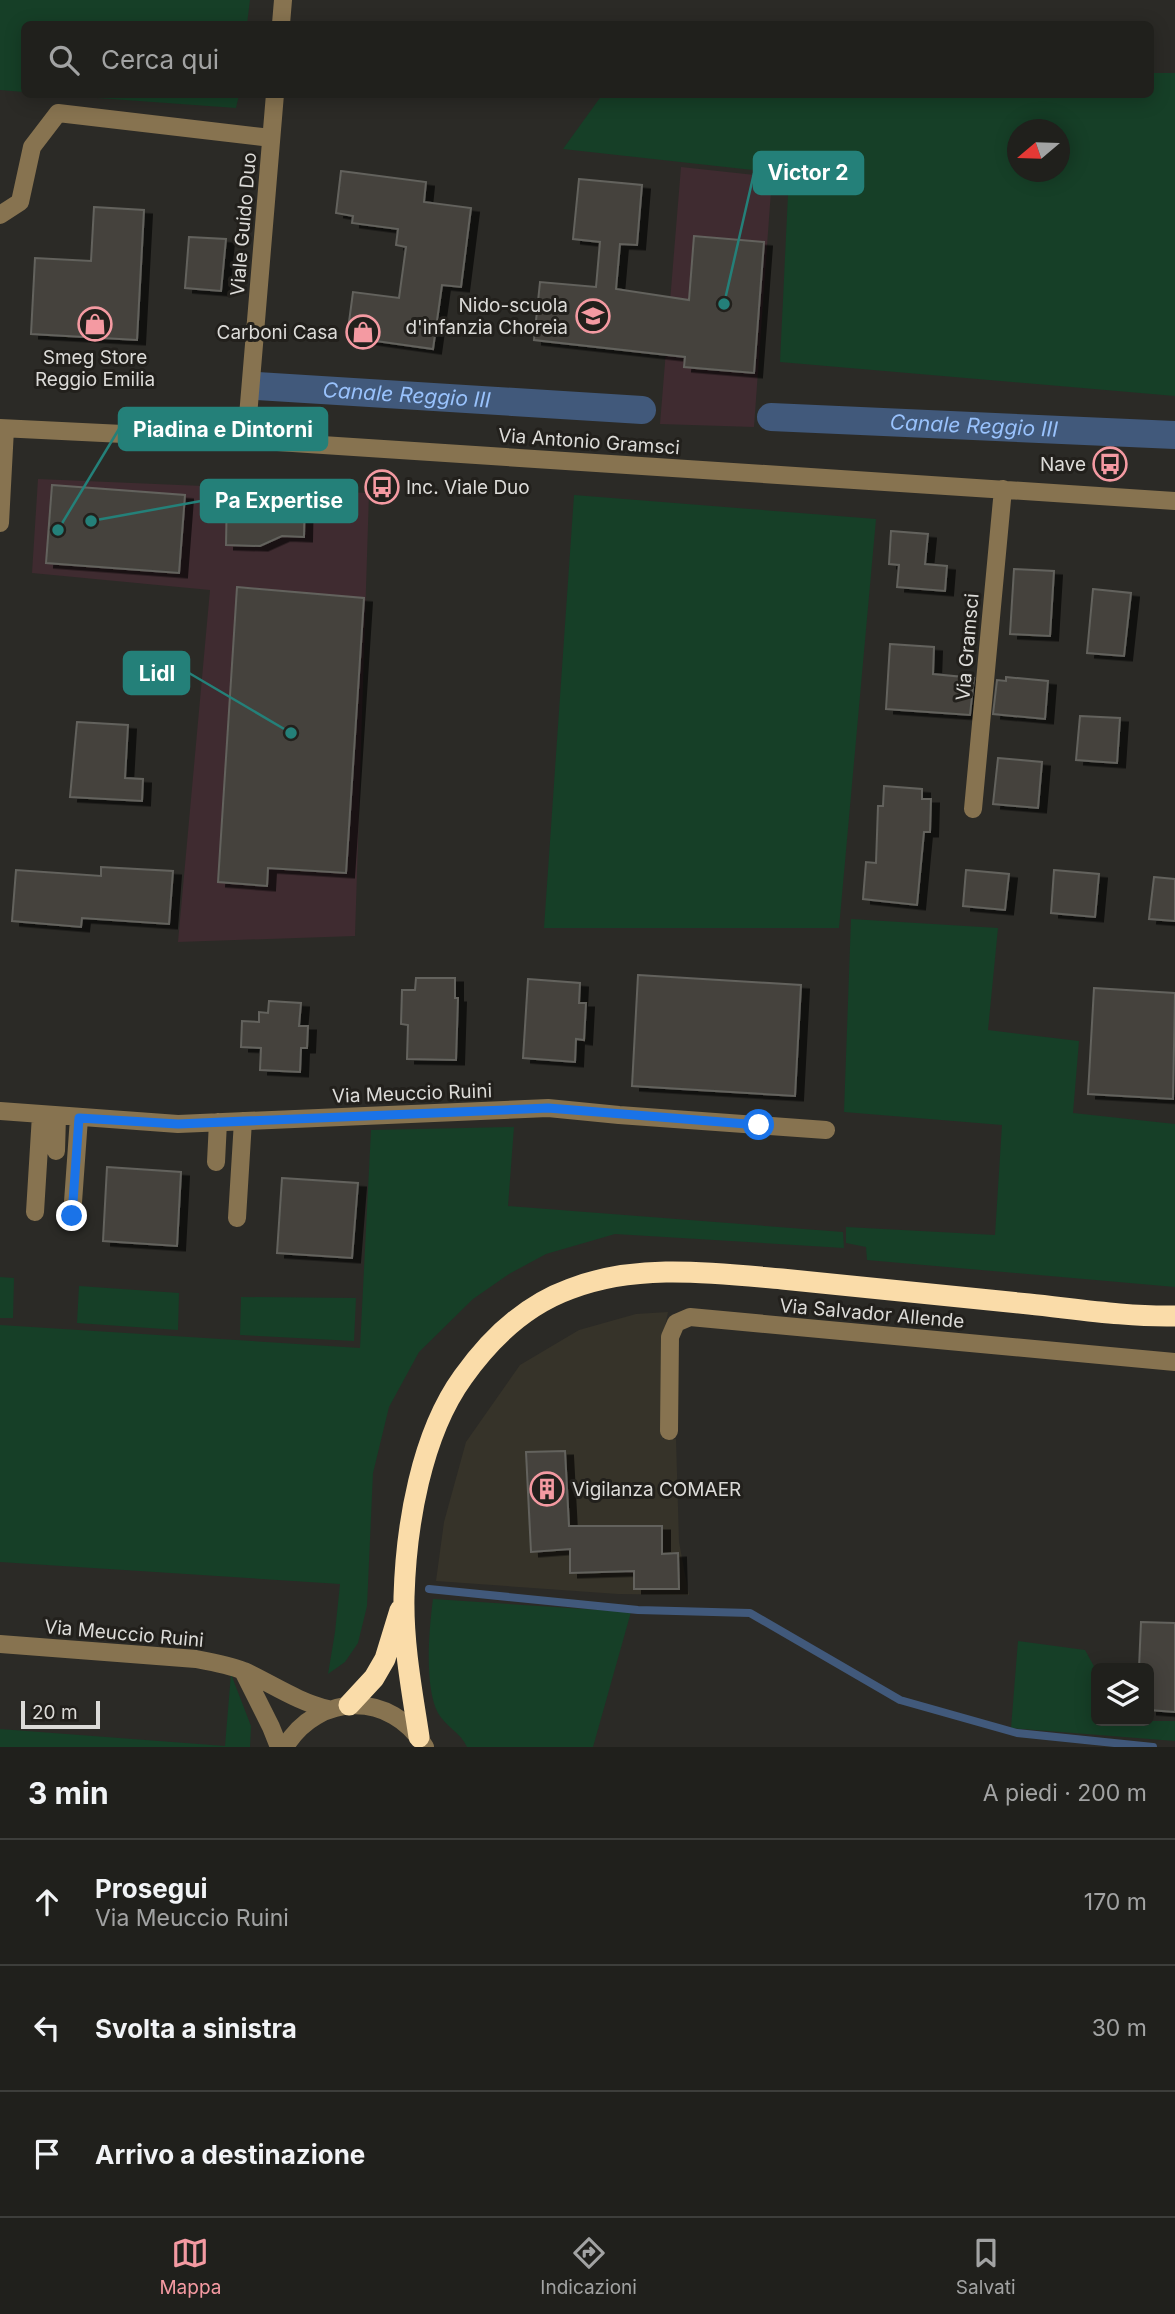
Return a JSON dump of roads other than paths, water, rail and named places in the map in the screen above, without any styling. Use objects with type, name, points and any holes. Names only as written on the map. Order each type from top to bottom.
[{"type":"highway","points":[[422,1742],[410,1688],[404,1598],[412,1523],[422,1470],[438,1419],[454,1389],[475,1360],[514,1321],[543,1302],[571,1288],[620,1276],[663,1272],[740,1275],[1170,1318]]},
{"type":"highway","points":[[338,1707],[374,1678],[385,1659],[404,1598]]},
{"type":"street","points":[[281,21],[283,0]]},
{"type":"street","name":"Viale Guido Duo","points":[[246,440],[275,98]]},
{"type":"street","points":[[0,215],[20,202],[32,147],[58,113],[271,138]]},
{"type":"street","points":[[0,523],[3,428]]},
{"type":"street","name":"Via Antonio Gramsci","points":[[3,428],[246,440],[1175,501]]},
{"type":"street","name":"Via Gramsci","points":[[973,809],[1003,489]]},
{"type":"street","name":"Via Meuccio Ruini","points":[[0,1111],[159,1124],[548,1108],[826,1130]]},
{"type":"street","points":[[49,1116],[56,1151]]},
{"type":"street","points":[[35,1212],[49,1116]]},
{"type":"street","points":[[72,1216],[79,1118]]},
{"type":"street","points":[[237,1218],[243,1121]]},
{"type":"street","points":[[216,1162],[218,1122]]},
{"type":"street","name":"Via Salvador Allende","points":[[669,1431],[670,1337],[676,1323],[690,1317],[1175,1362]]},
{"type":"street","name":"Via Meuccio Ruini","points":[[0,1644],[196,1659],[243,1671],[314,1706],[369,1706],[388,1712],[405,1723],[422,1742]]},
{"type":"street","points":[[243,1671],[279,1747]]},
{"type":"street","points":[[285,1747],[292,1735],[308,1720],[338,1707]]},
{"type":"waterway","name":"Canale Reggio III","points":[[257,386],[642,410]]},
{"type":"waterway","name":"Canale Reggio III","points":[[771,417],[1175,435]]},
{"type":"waterway","points":[[429,1589],[638,1610],[750,1613],[900,1700],[1017,1733],[1153,1747]]},
{"type":"place","name":"Victor 2","points":[[724,304]]},
{"type":"place","name":"Nido-scuola d'infanzia Choreia","points":[[593,316]]},
{"type":"place","name":"Smeg Store Reggio Emilia","points":[[95,324]]},
{"type":"place","name":"Carboni Casa","points":[[363,332]]},
{"type":"place","name":"Nave","points":[[1110,464]]},
{"type":"place","name":"Inc. Viale Duo","points":[[382,487]]},
{"type":"place","name":"Pa Expertise","points":[[91,521]]},
{"type":"place","name":"Piadina e Dintorni","points":[[58,530]]},
{"type":"place","name":"Lidl","points":[[291,733]]},
{"type":"place","name":"Vigilanza COMAER","points":[[547,1489]]}]
